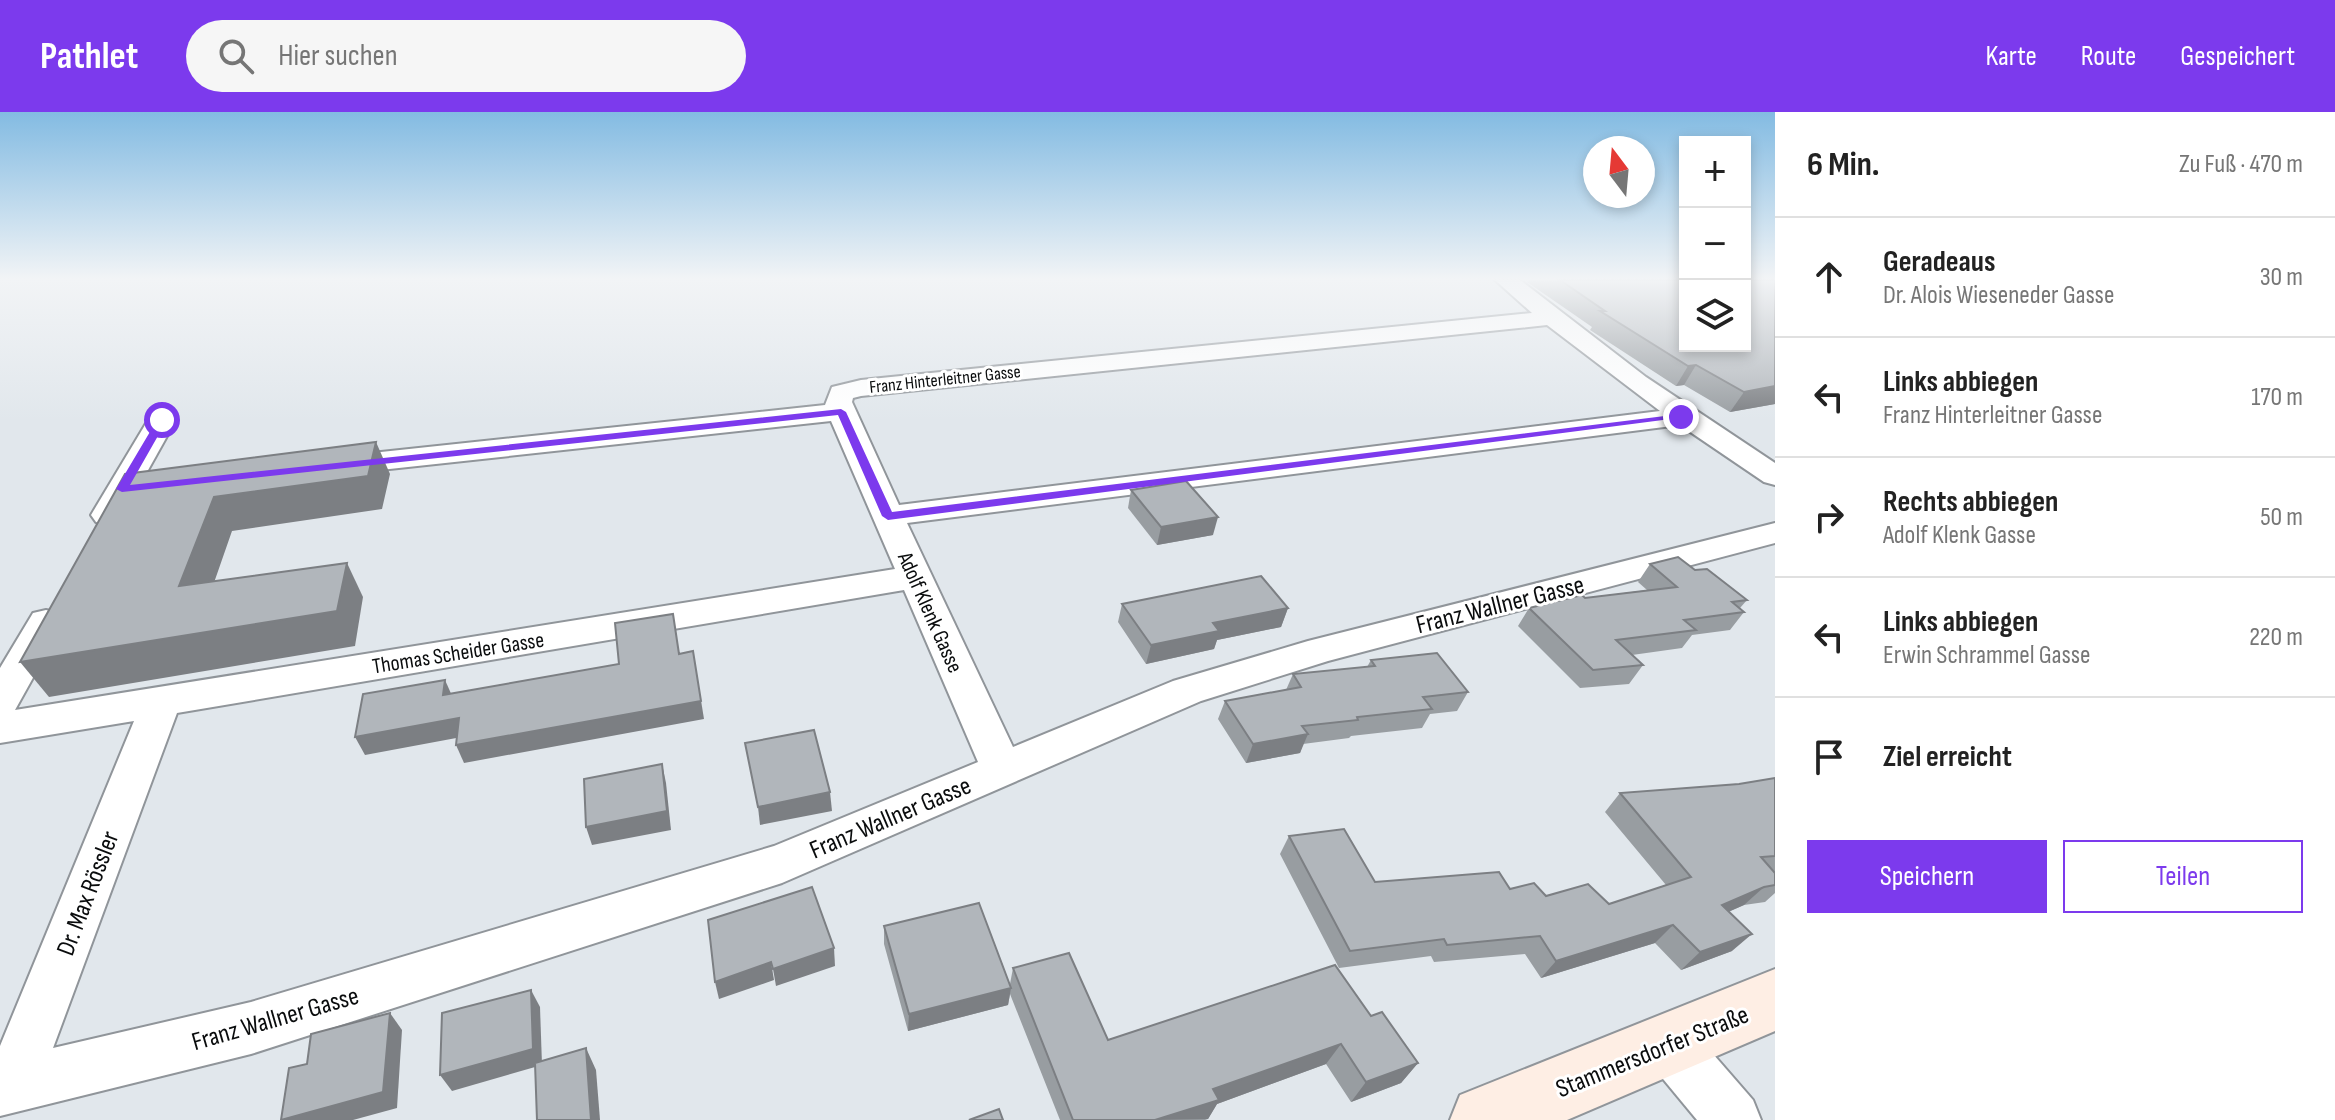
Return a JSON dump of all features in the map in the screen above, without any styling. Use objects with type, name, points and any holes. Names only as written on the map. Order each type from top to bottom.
[{"type":"main road","name":"Stammersdorfer Straße","points":[[1485,1120],[1775,1000]]},
{"type":"street","name":"Franz Hinterleitner Gasse","points":[[310,469],[841,412],[838,402],[841,393],[861,388],[1461,327]]},
{"type":"street","points":[[1562,327],[1681,417],[1775,476]]},
{"type":"street","name":"Adolf Klenk Gasse","points":[[841,412],[1002,769]]},
{"type":"street","points":[[888,516],[1681,417]]},
{"type":"street","points":[[92,542],[138,487],[162,420]]},
{"type":"street","name":"Franz Wallner Gasse","points":[[6,1087],[251,1028],[782,863],[1187,691],[1321,650],[1775,533]]},
{"type":"street","name":"Thomas Scheider Gasse","points":[[0,728],[915,577]]},
{"type":"street","points":[[0,702],[61,595]]},
{"type":"street","name":"Dr. Max Rössler","points":[[6,1087],[162,701]]},
{"type":"street","points":[[1668,1043],[1733,1120]]},
{"type":"building","points":[[1626,327],[1679,327],[1679,352],[1751,352],[1751,327],[1775,327],[1775,386],[1744,392],[1696,365],[1688,366]]},
{"type":"building","points":[[376,442],[368,476],[214,497],[179,586],[347,563],[337,611],[20,662],[125,474]]},
{"type":"building","points":[[1186,481],[1218,517],[1161,527],[1131,490]]},
{"type":"building","points":[[1678,557],[1695,570],[1707,569],[1747,600],[1732,602],[1744,612],[1684,620],[1696,630],[1616,640],[1643,665],[1593,670],[1529,608],[1582,595],[1585,598],[1677,587],[1650,564]]},
{"type":"building","points":[[1261,576],[1288,608],[1213,623],[1219,631],[1151,645],[1122,604]]},
{"type":"building","points":[[673,614],[679,654],[693,651],[701,701],[456,745],[459,718],[355,737],[363,694],[445,680],[443,695],[619,664],[615,623]]},
{"type":"building","points":[[1437,653],[1468,692],[1423,697],[1432,709],[1302,726],[1308,734],[1253,744],[1225,701],[1301,687],[1293,674],[1375,666],[1371,660]]},
{"type":"building","points":[[814,730],[830,792],[758,807],[745,743]]},
{"type":"building","points":[[662,764],[667,811],[586,827],[584,779]]},
{"type":"building","points":[[1775,778],[1775,856],[1761,857],[1775,873],[1775,885],[1722,905],[1752,934],[1700,952],[1673,925],[1556,961],[1540,936],[1447,945],[1444,939],[1350,951],[1289,836],[1344,829],[1375,882],[1499,872],[1510,889],[1534,883],[1546,896],[1588,884],[1609,904],[1691,877],[1620,793],[1739,784]]},
{"type":"building","points":[[812,887],[834,948],[773,969],[771,962],[715,982],[708,920]]},
{"type":"building","points":[[979,903],[1011,988],[909,1014],[884,926]]},
{"type":"building","points":[[1069,953],[1108,1040],[1335,965],[1371,1016],[1382,1012],[1418,1063],[1366,1082],[1341,1044],[1213,1089],[1219,1100],[1155,1120],[1073,1120],[1013,968]]},
{"type":"building","points":[[531,990],[533,1049],[440,1075],[442,1013]]},
{"type":"building","points":[[390,1013],[383,1092],[281,1120],[289,1068],[307,1064],[311,1034]]},
{"type":"building","points":[[586,1048],[591,1120],[537,1120],[535,1063]]},
{"type":"building","points":[[999,1109],[1003,1120],[969,1120]]},
{"type":"route","points":[[162,420],[122,489],[841,412],[888,516],[1681,417]]}]
